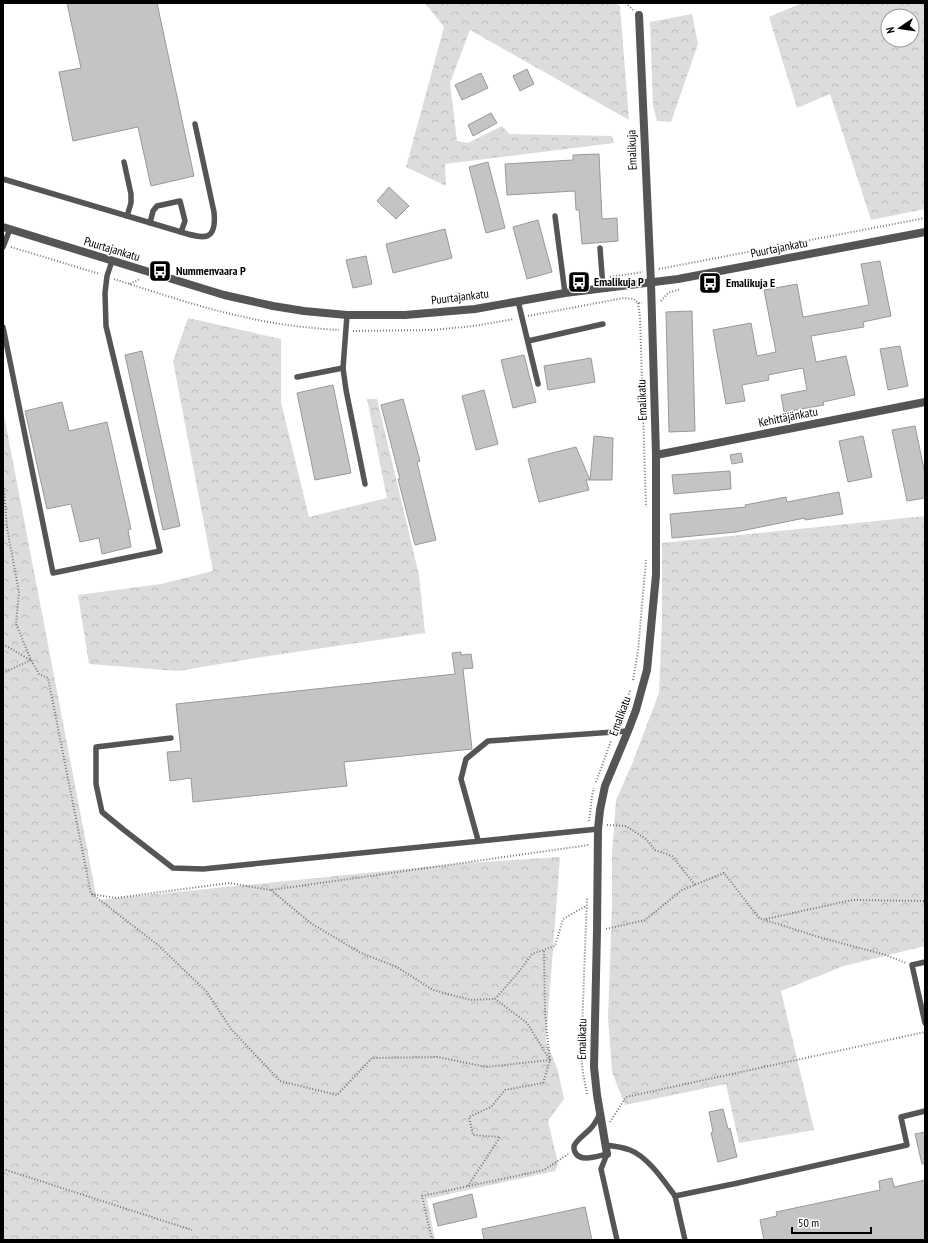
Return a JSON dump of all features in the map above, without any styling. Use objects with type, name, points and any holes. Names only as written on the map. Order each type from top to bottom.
[{"type":"street","name":"Emalikuja","points":[[639,14],[651,283]]},
{"type":"street","name":"Puurtajankatu","points":[[7,228],[231,297],[304,311],[348,315],[430,314],[475,309],[565,293],[678,279],[925,232]]},
{"type":"street","name":"Emalikatu","points":[[606,1150],[594,1067],[598,826],[605,786],[628,731],[648,670],[650,651],[656,575],[656,455],[651,283]]},
{"type":"street","name":"Kehittäjänkatu","points":[[656,455],[925,402]]},
{"type":"lane","points":[[3,179],[198,237],[208,236],[214,230],[214,212],[195,124]]},
{"type":"lane","points":[[124,162],[131,194],[131,203],[127,216]]},
{"type":"lane","points":[[150,223],[153,211],[157,206],[180,201],[184,221],[181,232]]},
{"type":"lane","points":[[555,216],[565,293]]},
{"type":"lane","points":[[3,246],[7,228]]},
{"type":"lane","points":[[600,248],[603,288]]},
{"type":"lane","points":[[3,327],[53,573],[160,551],[106,326],[105,294],[107,276],[112,261]]},
{"type":"lane","points":[[518,301],[538,384]]},
{"type":"lane","points":[[348,315],[343,368],[365,484]]},
{"type":"lane","points":[[528,341],[603,324]]},
{"type":"lane","points":[[297,377],[343,368]]},
{"type":"lane","points":[[478,840],[461,779],[466,759],[488,741],[628,731]]},
{"type":"lane","points":[[171,738],[96,747],[96,784],[102,812],[173,868],[203,869],[588,830],[598,826]]},
{"type":"lane","points":[[925,962],[912,965],[925,1024]]},
{"type":"lane","points":[[676,1196],[907,1145],[901,1117],[925,1111]]},
{"type":"lane","points":[[600,1114],[592,1127],[576,1144],[574,1150],[575,1153],[578,1157],[582,1158],[596,1157],[606,1150],[618,1147],[631,1151],[650,1164],[676,1196],[685,1240]]},
{"type":"lane","points":[[606,1150],[601,1169],[617,1240]]},
{"type":"path","points":[[602,278],[650,271],[925,218]]},
{"type":"path","points":[[3,246],[239,316],[286,325],[319,329],[347,331],[432,330],[474,326],[624,298],[634,299],[638,303],[640,317],[646,513]]},
{"type":"path","points":[[130,284],[137,280],[145,279]]},
{"type":"path","points":[[638,303],[661,301],[668,293],[680,289]]},
{"type":"path","points":[[644,433],[655,433]]},
{"type":"path","points":[[3,485],[7,528],[19,592],[16,624],[31,660],[39,674],[48,678],[91,894],[158,945],[206,991],[231,1029],[280,1081],[337,1095],[372,1058],[438,1057],[486,1067],[550,1060]]},
{"type":"path","points":[[588,830],[592,796],[597,776],[636,673],[646,559]]},
{"type":"path","points":[[3,644],[31,660]]},
{"type":"path","points":[[3,673],[31,660]]},
{"type":"path","points":[[598,826],[626,826],[646,839],[654,850],[672,856],[695,885]]},
{"type":"path","points":[[91,894],[116,898],[229,883],[271,890],[598,844]]},
{"type":"path","points":[[588,845],[588,852]]},
{"type":"path","points":[[597,930],[645,920],[682,890],[724,872],[760,918],[822,938],[886,955],[912,965]]},
{"type":"path","points":[[271,890],[312,924],[361,953],[397,967],[433,990],[471,1000],[495,999],[527,1023],[550,1060]]},
{"type":"path","points":[[587,890],[582,1055],[583,1073],[588,1099]]},
{"type":"path","points":[[765,920],[852,900],[925,901]]},
{"type":"path","points":[[495,999],[518,973],[532,954],[555,946],[563,918],[587,906]]},
{"type":"path","points":[[468,1186],[500,1137],[473,1135],[469,1117],[491,1107],[505,1090],[543,1083],[550,1060],[545,1013],[544,950]]},
{"type":"path","points":[[603,1133],[626,1097],[925,1032]]},
{"type":"path","points":[[432,1240],[422,1196],[544,1170],[574,1150]]},
{"type":"path","points":[[3,1169],[192,1230]]},
{"type":"green space","points":[[425,3],[614,3],[620,6],[629,120],[470,30],[450,83],[457,141],[468,143],[502,126],[509,134],[612,136],[614,143],[445,164],[446,186],[406,167],[444,27]]},
{"type":"green space","points":[[802,3],[925,3],[925,209],[871,220],[830,94],[797,108],[769,17]]},
{"type":"green space","points":[[692,14],[698,44],[671,122],[657,121],[653,106],[650,22]]},
{"type":"green space","points":[[188,318],[281,339],[281,402],[309,517],[387,498],[367,399],[377,399],[419,575],[425,633],[178,671],[89,664],[78,595],[161,584],[213,571],[173,361]]},
{"type":"green space","points":[[3,410],[97,900],[465,863],[560,857],[546,1041],[558,1071],[564,1099],[548,1121],[558,1163],[555,1171],[427,1199],[435,1240],[3,1240]]},
{"type":"green space","points":[[925,516],[925,946],[844,966],[781,991],[814,1130],[739,1143],[726,1084],[625,1105],[612,1072],[608,1018],[612,905],[612,854],[616,800],[632,764],[659,693],[662,620],[662,543]]},
{"type":"building","points":[[67,3],[157,3],[194,176],[151,186],[138,127],[73,141],[59,72],[81,68]]},
{"type":"building","points":[[527,69],[534,84],[520,91],[513,76]]},
{"type":"building","points":[[481,73],[488,88],[462,100],[455,85]]},
{"type":"building","points":[[491,113],[497,123],[473,136],[468,125]]},
{"type":"building","points":[[599,154],[602,219],[617,218],[618,241],[582,244],[579,210],[576,210],[575,191],[507,195],[505,164],[573,160],[573,155]]},
{"type":"building","points":[[488,162],[505,228],[486,233],[469,167]]},
{"type":"building","points":[[389,187],[409,206],[396,219],[377,201]]},
{"type":"building","points":[[538,220],[552,272],[527,279],[513,227]]},
{"type":"building","points":[[445,229],[452,258],[393,273],[386,244]]},
{"type":"building","points":[[366,256],[372,284],[353,288],[346,260]]},
{"type":"building","points":[[880,261],[891,316],[863,322],[864,327],[811,336],[816,362],[846,356],[855,395],[823,402],[824,405],[784,412],[781,395],[807,390],[803,368],[768,375],[769,380],[742,385],[745,401],[726,404],[713,330],[751,323],[757,356],[776,352],[764,290],[797,284],[803,317],[869,305],[861,264]]},
{"type":"building","points":[[692,311],[695,431],[669,432],[666,312]]},
{"type":"building","points":[[900,346],[908,386],[888,390],[880,349]]},
{"type":"building","points":[[142,351],[180,526],[163,530],[125,355]]},
{"type":"building","points":[[524,355],[536,402],[513,408],[501,360]]},
{"type":"building","points":[[591,358],[595,382],[548,390],[544,366]]},
{"type":"building","points":[[333,385],[351,473],[315,480],[297,393]]},
{"type":"building","points":[[484,390],[498,444],[476,450],[462,396]]},
{"type":"building","points":[[403,399],[420,461],[417,462],[436,540],[415,545],[381,405]]},
{"type":"building","points":[[62,402],[69,431],[107,422],[131,529],[128,530],[131,547],[102,554],[99,538],[80,542],[71,504],[47,509],[25,411]]},
{"type":"building","points":[[915,426],[925,474],[925,498],[907,501],[892,430]]},
{"type":"building","points":[[594,436],[613,438],[612,480],[590,480]]},
{"type":"building","points":[[863,436],[872,477],[848,482],[839,441]]},
{"type":"building","points":[[576,447],[590,480],[586,480],[589,490],[539,502],[528,459]]},
{"type":"building","points":[[741,453],[743,462],[732,464],[730,455]]},
{"type":"building","points":[[730,471],[731,489],[674,494],[672,475]]},
{"type":"building","points":[[839,492],[843,514],[805,520],[805,518],[736,532],[672,538],[670,514],[746,507],[745,505],[786,497],[787,502]]},
{"type":"building","points":[[461,652],[461,655],[471,654],[473,668],[463,669],[472,749],[344,762],[347,786],[193,802],[191,778],[170,781],[167,752],[181,751],[176,704],[455,674],[452,653]]},
{"type":"building","points":[[723,1109],[728,1129],[730,1128],[737,1157],[718,1162],[711,1133],[713,1132],[709,1112]]},
{"type":"building","points":[[925,1132],[925,1164],[922,1164],[915,1134]]},
{"type":"building","points":[[892,1178],[894,1187],[925,1180],[925,1240],[764,1240],[760,1220],[777,1216],[776,1212],[880,1190],[879,1181]]},
{"type":"building","points":[[472,1194],[477,1217],[438,1226],[433,1204]]},
{"type":"building","points":[[585,1207],[592,1240],[484,1240],[482,1229]]},
{"type":"place","name":"Nummenvaara P","points":[[160,271]]},
{"type":"place","name":"Emalikuja P","points":[[579,282]]},
{"type":"place","name":"Emalikuja E","points":[[710,283]]}]
